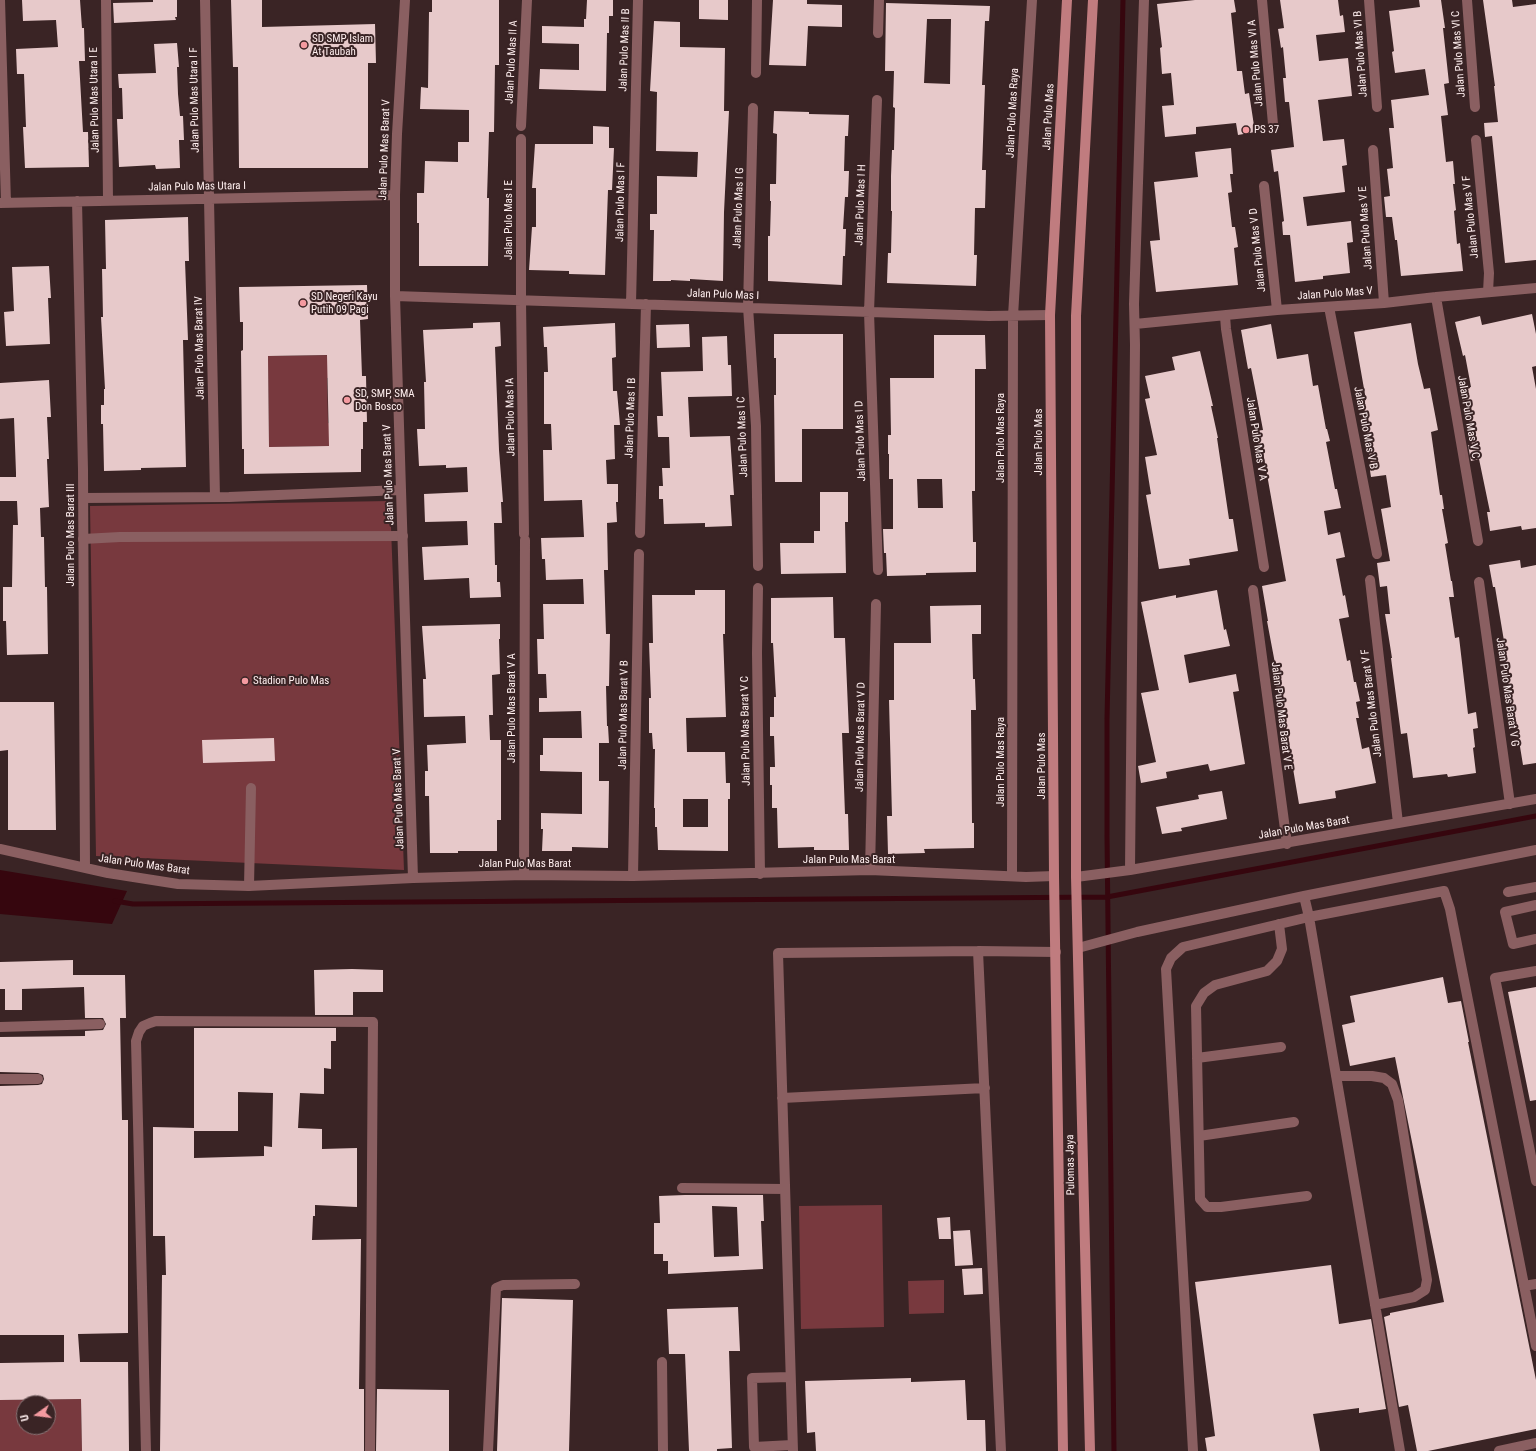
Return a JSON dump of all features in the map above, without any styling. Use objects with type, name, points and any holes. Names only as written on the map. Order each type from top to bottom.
[{"type":"street","points":[[0,0],[3,203]]},
{"type":"street","name":"Jalan Pulo Mas Utara I E","points":[[106,0],[108,200]]},
{"type":"street","name":"Jalan Pulo Mas Utara I F","points":[[205,0],[209,199]]},
{"type":"street","name":"Jalan Pulo Mas Barat V","points":[[405,0],[397,134],[395,195],[395,296],[413,878]]},
{"type":"street","name":"Jalan Pulo Mas II A","points":[[521,126],[527,0]]},
{"type":"street","name":"Jalan Pulo Mas II B","points":[[636,102],[638,0]]},
{"type":"street","points":[[756,73],[757,0]]},
{"type":"street","points":[[878,32],[879,0]]},
{"type":"street","name":"Jalan Pulo Mas Raya","points":[[1012,876],[1016,316],[1032,0]]},
{"type":"street","name":"Jalan Pulo Mas","points":[[1051,879],[1048,315],[1067,0]]},
{"type":"street","points":[[1079,877],[1076,316],[1093,0]]},
{"type":"street","points":[[1130,870],[1134,296],[1144,0]]},
{"type":"street","name":"Jalan Pulo Mas VI A","points":[[1262,0],[1273,124]]},
{"type":"street","name":"Jalan Pulo Mas VI B","points":[[1369,0],[1377,107]]},
{"type":"street","name":"Jalan Pulo Mas VI C","points":[[1467,0],[1475,107]]},
{"type":"street","name":"Jalan Pulo Mas I H","points":[[869,312],[877,100]]},
{"type":"street","name":"Jalan Pulo Mas I F","points":[[631,304],[636,102]]},
{"type":"street","name":"Jalan Pulo Mas I G","points":[[748,308],[753,108]]},
{"type":"street","name":"Jalan Pulo Mas I E","points":[[521,140],[521,300]]},
{"type":"street","name":"Jalan Pulo Mas V F","points":[[1476,140],[1489,273],[1488,292]]},
{"type":"street","name":"Jalan Pulo Mas V E","points":[[1373,150],[1384,303]]},
{"type":"street","name":"Jalan Pulo Mas V D","points":[[1264,186],[1277,310]]},
{"type":"street","name":"Jalan Pulo Mas Utara I","points":[[3,203],[395,195]]},
{"type":"street","name":"Jalan Pulo Mas Barat IV","points":[[209,199],[215,497]]},
{"type":"street","name":"Jalan Pulo Mas Barat III","points":[[77,201],[83,498],[85,868]]},
{"type":"street","name":"Jalan Pulo Mas V","points":[[1135,324],[1277,310],[1384,303],[1536,288]]},
{"type":"street","name":"Jalan Pulo Mas I","points":[[395,296],[869,312],[1016,316],[1048,315]]},
{"type":"street","name":"Jalan Pulo Mas V C","points":[[1436,297],[1478,542]]},
{"type":"street","name":"Jalan Pulo Mas IA","points":[[521,300],[524,537]]},
{"type":"street","name":"Jalan Pulo Mas I B","points":[[640,533],[646,304]]},
{"type":"street","name":"Jalan Pulo Mas V B","points":[[1329,306],[1377,554]]},
{"type":"street","name":"Jalan Pulo Mas I C","points":[[748,308],[756,426],[758,566]]},
{"type":"street","name":"Jalan Pulo Mas I D","points":[[869,312],[878,570]]},
{"type":"street","name":"Jalan Pulo Mas V A","points":[[1225,316],[1264,567]]},
{"type":"street","points":[[83,498],[215,497],[401,490]]},
{"type":"street","points":[[83,539],[120,537],[403,536]]},
{"type":"street","name":"Jalan Pulo Mas Barat V A","points":[[524,537],[524,875]]},
{"type":"street","name":"Jalan Pulo Mas Barat V B","points":[[633,876],[639,554]]},
{"type":"street","name":"Jalan Pulo Mas Barat V F","points":[[1370,580],[1398,823]]},
{"type":"street","name":"Jalan Pulo Mas Barat V G","points":[[1480,582],[1510,804]]},
{"type":"street","name":"Jalan Pulo Mas Barat V C","points":[[758,588],[757,653],[760,874]]},
{"type":"street","name":"Jalan Pulo Mas Barat V E","points":[[1253,590],[1287,844]]},
{"type":"street","name":"Jalan Pulo Mas Barat V D","points":[[870,870],[876,604]]},
{"type":"street","points":[[249,886],[251,788]]},
{"type":"street","name":"Jalan Pulo Mas Barat","points":[[1079,877],[1119,872],[1287,844],[1536,799]]},
{"type":"street","name":"Jalan Pulo Mas Barat","points":[[0,849],[146,880],[178,884],[249,886],[413,878],[524,875],[633,876],[760,874],[870,870],[1051,879]]},
{"type":"street","points":[[1078,948],[1124,935],[1304,896],[1536,850]]},
{"type":"street","name":"Pulomas Jaya","points":[[1079,877],[1077,917],[1090,1451]]},
{"type":"street","name":"Pulomas Jaya","points":[[1051,879],[1056,919],[1063,1451]]},
{"type":"street","points":[[1508,892],[1536,887]]},
{"type":"street","points":[[1193,1451],[1166,969],[1171,958],[1183,947],[1309,917],[1444,891],[1450,909],[1536,1346]]},
{"type":"street","points":[[1304,896],[1309,917],[1400,1451]]},
{"type":"street","points":[[1536,905],[1504,912],[1513,944],[1536,939]]},
{"type":"street","points":[[1279,924],[1282,949],[1277,961],[1267,971],[1215,985],[1204,993],[1196,1006],[1200,1199],[1207,1207],[1220,1207],[1307,1196]]},
{"type":"street","points":[[978,950],[1001,1451]]},
{"type":"street","points":[[790,1377],[752,1378],[754,1447],[792,1448],[785,1189],[778,954],[978,950],[1056,952]]},
{"type":"street","points":[[1536,971],[1496,978],[1536,1181]]},
{"type":"street","points":[[146,1451],[136,1041],[143,1026],[150,1022],[163,1021],[374,1022],[370,1451]]},
{"type":"street","points":[[0,1027],[100,1024]]},
{"type":"street","points":[[1197,1058],[1280,1047]]},
{"type":"street","points":[[1336,1076],[1372,1076],[1384,1078],[1392,1084],[1398,1100],[1427,1280],[1425,1290],[1414,1297],[1374,1305]]},
{"type":"street","points":[[0,1079],[38,1079]]},
{"type":"street","points":[[782,1098],[985,1088]]},
{"type":"street","points":[[1199,1136],[1294,1122]]},
{"type":"street","points":[[682,1188],[785,1189]]},
{"type":"street","points":[[488,1451],[496,1288],[503,1285],[575,1284]]},
{"type":"street","points":[[1524,1286],[1536,1284]]},
{"type":"street","points":[[662,1362],[663,1451]]},
{"type":"street","points":[[1498,1451],[1536,1443]]},
{"type":"shaded area","points":[[338,355],[339,377],[327,378],[328,423],[339,424],[340,446],[269,447],[268,356]]},
{"type":"shaded area","name":"Stadion Pulo Mas","points":[[390,501],[404,870],[96,856],[90,506]]},
{"type":"shaded area","points":[[0,870],[127,891],[112,924],[0,914]]},
{"type":"shaded area","points":[[882,1205],[884,1327],[801,1329],[799,1206]]},
{"type":"shaded area","points":[[944,1280],[944,1313],[909,1314],[908,1281]]},
{"type":"shaded area","points":[[56,1399],[81,1399],[82,1451],[0,1451],[0,1400],[16,1400],[16,1435],[56,1435]]},
{"type":"building","points":[[22,0],[80,0],[82,28],[84,28],[85,61],[79,61],[83,132],[88,132],[89,167],[25,168],[23,127],[26,127],[24,74],[17,74],[16,49],[58,47],[56,20],[23,21]]},
{"type":"building","points":[[153,0],[177,0],[176,20],[114,23],[113,3],[153,2]]},
{"type":"building","points":[[231,0],[262,0],[262,27],[375,24],[376,63],[368,63],[368,168],[239,168],[238,67],[233,67]]},
{"type":"building","points":[[432,0],[499,0],[499,65],[495,65],[494,132],[489,132],[487,198],[489,198],[488,266],[419,266],[417,193],[424,193],[425,161],[458,162],[458,142],[469,142],[469,110],[420,109],[421,87],[428,88],[429,12],[432,12]]},
{"type":"building","points":[[587,0],[613,0],[613,16],[609,16],[609,33],[607,33],[606,91],[539,89],[540,69],[579,70],[579,44],[542,43],[542,26],[584,27]]},
{"type":"building","points":[[699,0],[728,0],[728,20],[699,19]]},
{"type":"building","points":[[773,0],[807,0],[807,4],[842,5],[842,27],[808,26],[806,66],[769,65]]},
{"type":"building","points":[[1195,0],[1234,0],[1236,12],[1231,13],[1237,71],[1242,71],[1245,94],[1249,93],[1255,132],[1238,135],[1236,123],[1196,127],[1196,134],[1165,137],[1162,106],[1174,105],[1171,73],[1162,74],[1160,48],[1162,47],[1157,4]]},
{"type":"building","points":[[1280,0],[1338,0],[1340,16],[1343,15],[1345,32],[1316,35],[1319,61],[1348,58],[1352,96],[1318,100],[1323,141],[1344,139],[1347,165],[1342,166],[1345,192],[1303,197],[1307,226],[1351,221],[1353,242],[1347,243],[1350,273],[1323,276],[1323,279],[1295,282],[1290,235],[1283,235],[1282,222],[1284,221],[1278,171],[1274,172],[1271,150],[1294,147],[1289,102],[1285,102],[1283,78],[1286,78],[1283,47],[1281,48],[1278,29],[1284,28]]},
{"type":"building","points":[[1419,0],[1441,0],[1445,28],[1443,28],[1449,83],[1444,84],[1448,115],[1441,116],[1446,162],[1453,161],[1455,184],[1453,184],[1456,210],[1454,211],[1457,244],[1460,243],[1463,271],[1401,276],[1397,240],[1395,240],[1392,217],[1386,217],[1384,197],[1390,196],[1387,169],[1393,168],[1389,128],[1394,128],[1391,100],[1429,95],[1425,69],[1395,73],[1389,11],[1420,7]]},
{"type":"building","points":[[1483,0],[1512,0],[1513,7],[1536,4],[1536,260],[1505,263],[1492,136],[1485,137],[1484,123],[1498,122],[1495,86]]},
{"type":"building","points":[[886,3],[990,6],[989,21],[985,21],[982,85],[985,85],[982,170],[986,170],[985,208],[975,208],[974,255],[977,255],[976,286],[887,283],[888,253],[891,253],[891,176],[892,150],[894,150],[895,108],[893,107],[894,71],[885,71]],"holes":[[[927,19],[951,19],[950,84],[924,83]]]},
{"type":"building","points":[[654,21],[680,22],[680,47],[725,48],[724,111],[729,111],[724,212],[723,281],[690,279],[690,281],[653,281],[654,230],[650,230],[650,214],[657,214],[657,176],[697,177],[698,152],[656,151],[657,92],[650,91]]},
{"type":"building","points":[[177,43],[179,67],[177,67],[178,94],[180,116],[183,116],[184,140],[179,140],[180,168],[156,169],[155,165],[119,167],[117,119],[123,119],[122,88],[119,88],[118,74],[156,73],[154,44]]},
{"type":"building","points":[[774,111],[849,115],[848,136],[845,136],[844,171],[849,171],[848,197],[845,197],[843,229],[846,229],[842,285],[768,281],[768,236],[770,236],[771,201],[770,184],[776,184],[777,134],[773,133]]},
{"type":"building","points":[[593,126],[609,127],[609,148],[614,148],[612,190],[608,190],[605,275],[569,274],[569,271],[529,270],[532,227],[536,227],[536,188],[532,188],[535,144],[593,144]]},
{"type":"building","points":[[1231,148],[1233,174],[1230,174],[1232,192],[1228,193],[1232,227],[1235,227],[1238,247],[1234,248],[1238,285],[1156,292],[1150,241],[1160,240],[1154,182],[1198,177],[1195,152]]},
{"type":"building","points":[[188,217],[189,261],[185,261],[188,340],[183,340],[186,467],[104,471],[101,405],[104,405],[105,389],[101,317],[103,317],[102,269],[106,269],[105,220]]},
{"type":"building","points":[[49,266],[51,298],[48,298],[50,344],[6,346],[4,312],[14,311],[12,267]]},
{"type":"building","name":"SD, SMP, SMA Don Bosco","points":[[367,285],[368,319],[360,320],[362,376],[366,376],[367,422],[363,422],[361,472],[244,474],[244,449],[242,449],[241,351],[243,350],[243,322],[240,322],[239,287]],"holes":[[[327,355],[329,446],[269,447],[268,356]]]},
{"type":"building","points":[[1532,314],[1536,334],[1536,366],[1532,367],[1536,389],[1536,528],[1522,530],[1521,526],[1490,531],[1487,512],[1490,512],[1479,459],[1471,461],[1468,445],[1472,445],[1465,402],[1463,402],[1461,389],[1471,387],[1465,355],[1463,356],[1455,322],[1480,316],[1482,325]]},
{"type":"building","points":[[500,322],[501,346],[495,347],[499,450],[503,502],[501,502],[502,523],[494,523],[495,565],[497,565],[497,582],[500,582],[501,597],[470,598],[469,578],[424,580],[422,547],[468,545],[467,521],[425,522],[424,494],[468,492],[467,467],[446,468],[446,465],[419,466],[417,429],[425,429],[424,382],[426,382],[423,330],[473,328],[473,323]]},
{"type":"building","points":[[615,323],[616,357],[612,358],[613,391],[617,391],[620,425],[614,425],[615,459],[606,460],[607,484],[618,484],[618,502],[616,502],[617,522],[607,523],[608,570],[604,570],[606,634],[610,634],[609,686],[606,686],[609,743],[599,743],[599,781],[609,781],[608,848],[572,847],[572,851],[542,851],[543,829],[541,829],[541,813],[582,814],[582,772],[540,771],[540,755],[543,755],[543,738],[582,738],[581,711],[539,712],[539,698],[547,698],[546,674],[538,674],[537,639],[544,639],[543,604],[584,604],[583,579],[546,580],[545,559],[542,559],[541,538],[584,537],[582,500],[544,501],[543,450],[552,450],[551,424],[544,424],[544,372],[548,372],[547,347],[544,347],[543,327]]},
{"type":"building","points":[[1411,323],[1424,389],[1430,388],[1438,430],[1431,432],[1440,495],[1442,495],[1444,509],[1442,509],[1448,543],[1445,544],[1454,597],[1449,597],[1455,638],[1459,637],[1468,714],[1476,712],[1478,728],[1473,729],[1475,747],[1473,748],[1476,773],[1448,777],[1447,774],[1413,778],[1407,733],[1401,734],[1385,614],[1390,614],[1387,586],[1380,587],[1377,563],[1390,561],[1381,509],[1391,507],[1386,475],[1371,477],[1369,464],[1371,464],[1363,419],[1366,419],[1363,401],[1366,400],[1354,332]]},
{"type":"building","points":[[689,324],[690,347],[657,348],[656,325]]},
{"type":"building","points":[[1271,324],[1277,359],[1308,354],[1313,386],[1318,385],[1326,429],[1330,441],[1326,442],[1335,489],[1337,489],[1341,508],[1324,511],[1328,535],[1340,532],[1345,557],[1336,559],[1343,596],[1345,595],[1349,617],[1339,619],[1347,661],[1350,660],[1354,682],[1356,682],[1360,701],[1356,702],[1359,718],[1356,718],[1362,749],[1369,747],[1376,783],[1335,791],[1336,798],[1299,804],[1285,721],[1280,697],[1278,698],[1274,675],[1277,674],[1262,586],[1286,581],[1263,452],[1260,452],[1256,431],[1263,430],[1251,368],[1248,369],[1241,330]]},
{"type":"building","points":[[774,334],[843,334],[843,429],[802,429],[802,482],[775,482],[774,395],[776,395],[776,358],[774,358]]},
{"type":"building","points":[[934,335],[985,335],[986,369],[975,369],[975,491],[972,491],[973,542],[976,542],[976,572],[926,573],[926,575],[887,576],[883,529],[893,529],[893,479],[889,479],[888,454],[888,435],[891,435],[890,378],[934,378]],"holes":[[[917,479],[942,479],[943,508],[918,508]]]},
{"type":"building","points":[[727,336],[728,365],[731,365],[732,396],[688,397],[690,437],[730,436],[734,495],[730,495],[732,526],[705,527],[705,523],[664,524],[663,499],[659,499],[659,486],[663,486],[662,468],[670,468],[669,437],[658,437],[657,416],[663,416],[661,372],[703,371],[702,337]]},
{"type":"building","points":[[1200,351],[1213,406],[1211,406],[1218,438],[1229,519],[1233,519],[1238,551],[1189,559],[1190,565],[1159,569],[1146,495],[1151,494],[1145,457],[1157,455],[1145,399],[1150,398],[1145,376],[1175,370],[1172,357]]},
{"type":"building","points":[[49,380],[51,417],[47,417],[49,459],[47,459],[49,507],[40,508],[41,537],[44,537],[45,587],[47,587],[48,654],[7,655],[6,621],[3,621],[3,587],[12,587],[13,525],[18,525],[17,501],[0,501],[0,477],[16,477],[16,473],[14,418],[0,419],[0,383]]},
{"type":"building","points":[[820,492],[848,492],[848,522],[845,522],[846,573],[781,574],[780,543],[814,543],[814,531],[820,531]]},
{"type":"building","points":[[1520,560],[1521,568],[1536,565],[1536,763],[1523,765],[1516,722],[1512,722],[1510,706],[1512,706],[1503,654],[1506,653],[1495,587],[1493,587],[1489,565]]},
{"type":"building","points":[[695,590],[725,590],[725,634],[723,634],[726,717],[686,718],[687,752],[725,752],[726,783],[730,783],[730,799],[728,799],[728,851],[658,850],[657,827],[655,827],[655,749],[653,749],[652,733],[649,733],[649,698],[651,698],[649,643],[653,643],[652,595],[695,595]],"holes":[[[683,799],[708,799],[708,827],[683,827]]]},
{"type":"building","points":[[1217,590],[1224,630],[1226,629],[1230,646],[1184,655],[1189,683],[1236,674],[1239,691],[1233,692],[1245,764],[1210,771],[1208,764],[1166,772],[1167,778],[1141,783],[1138,766],[1156,762],[1141,693],[1159,690],[1141,602],[1176,595],[1176,598]]},
{"type":"building","points":[[833,597],[834,638],[845,638],[849,733],[842,733],[845,814],[848,814],[849,850],[814,850],[814,847],[778,848],[777,808],[772,808],[772,785],[770,785],[770,767],[775,767],[774,736],[770,736],[770,717],[774,717],[774,697],[776,697],[773,643],[771,643],[771,598]]},
{"type":"building","points":[[981,605],[981,634],[972,634],[973,679],[975,679],[976,710],[971,710],[972,823],[974,823],[974,848],[924,849],[925,853],[888,854],[887,816],[892,816],[889,700],[894,700],[894,643],[931,643],[930,606]]},
{"type":"building","points":[[500,624],[500,674],[492,675],[493,715],[489,715],[490,740],[501,740],[501,820],[497,820],[497,851],[430,853],[429,796],[425,796],[425,771],[428,771],[427,745],[466,743],[465,716],[424,717],[423,679],[426,679],[422,626]]},
{"type":"building","points":[[0,702],[54,702],[56,830],[8,830],[8,750],[0,751]]},
{"type":"building","points":[[274,738],[275,761],[203,763],[202,740]]},
{"type":"building","points":[[1222,791],[1227,819],[1181,828],[1182,831],[1162,834],[1156,807],[1199,799],[1198,795]]},
{"type":"building","points":[[73,960],[73,975],[125,975],[126,1018],[120,1018],[122,1120],[128,1120],[128,1333],[78,1334],[80,1362],[128,1362],[129,1451],[82,1451],[81,1399],[56,1399],[56,1395],[16,1395],[16,1400],[0,1400],[0,1363],[64,1362],[64,1335],[0,1335],[0,1086],[38,1085],[42,1084],[44,1079],[43,1075],[38,1073],[0,1072],[0,1037],[85,1036],[85,1031],[103,1030],[106,1024],[103,1018],[85,1018],[84,987],[22,989],[22,1010],[5,1010],[5,989],[0,989],[0,962]]},
{"type":"building","points":[[314,970],[383,970],[383,992],[353,992],[353,1015],[315,1015]]},
{"type":"building","points":[[1443,977],[1448,1003],[1461,1001],[1536,1380],[1536,1429],[1428,1451],[1417,1451],[1408,1405],[1399,1407],[1384,1317],[1390,1315],[1390,1313],[1444,1302],[1395,1057],[1350,1066],[1342,1025],[1355,1022],[1350,996]]},
{"type":"building","points":[[1536,987],[1536,1100],[1530,1101],[1508,992]]},
{"type":"building","points":[[194,1028],[336,1028],[336,1041],[331,1041],[331,1069],[324,1068],[324,1094],[300,1093],[298,1128],[322,1129],[322,1149],[357,1148],[357,1207],[315,1205],[312,1240],[361,1239],[359,1389],[364,1389],[364,1451],[160,1451],[162,1275],[166,1275],[165,1236],[153,1236],[153,1127],[194,1128]],"holes":[[[238,1092],[273,1093],[272,1147],[264,1146],[264,1156],[194,1158],[194,1131],[238,1131]]]},
{"type":"building","points":[[763,1195],[764,1221],[761,1221],[763,1269],[668,1274],[668,1261],[663,1261],[663,1254],[654,1254],[654,1223],[660,1223],[659,1196]],"holes":[[[712,1206],[737,1207],[739,1256],[714,1257]]]},
{"type":"building","points":[[950,1217],[951,1239],[939,1239],[937,1218]]},
{"type":"building","points":[[970,1230],[973,1265],[955,1266],[953,1231]]},
{"type":"building","points":[[1331,1265],[1339,1324],[1371,1319],[1386,1409],[1359,1413],[1359,1408],[1313,1414],[1320,1451],[1207,1451],[1205,1438],[1215,1436],[1195,1282]]},
{"type":"building","points":[[982,1268],[983,1294],[964,1295],[962,1269]]},
{"type":"building","points":[[502,1298],[573,1300],[569,1451],[497,1451]]},
{"type":"building","points":[[738,1307],[740,1351],[729,1351],[732,1448],[717,1449],[717,1451],[689,1451],[685,1354],[669,1354],[667,1309]]},
{"type":"building","points":[[911,1378],[911,1382],[965,1380],[967,1420],[985,1420],[986,1451],[816,1451],[815,1432],[807,1433],[805,1381]]},
{"type":"building","points":[[377,1389],[449,1390],[449,1451],[376,1451]]},
{"type":"waterway","points":[[1114,1451],[1107,719],[1123,0]]},
{"type":"waterway","points":[[115,901],[133,904],[1107,897],[1536,816]]},
{"type":"place","name":"SD SMP Islam At Taubah","points":[[304,45]]},
{"type":"place","name":"PS 37","points":[[1246,130]]},
{"type":"place","name":"SD Negeri Kayu Putih 09 Pagi","points":[[303,303]]},
{"type":"place","name":"SD, SMP, SMA Don Bosco","points":[[347,400]]},
{"type":"place","name":"Stadion Pulo Mas","points":[[245,681]]}]
